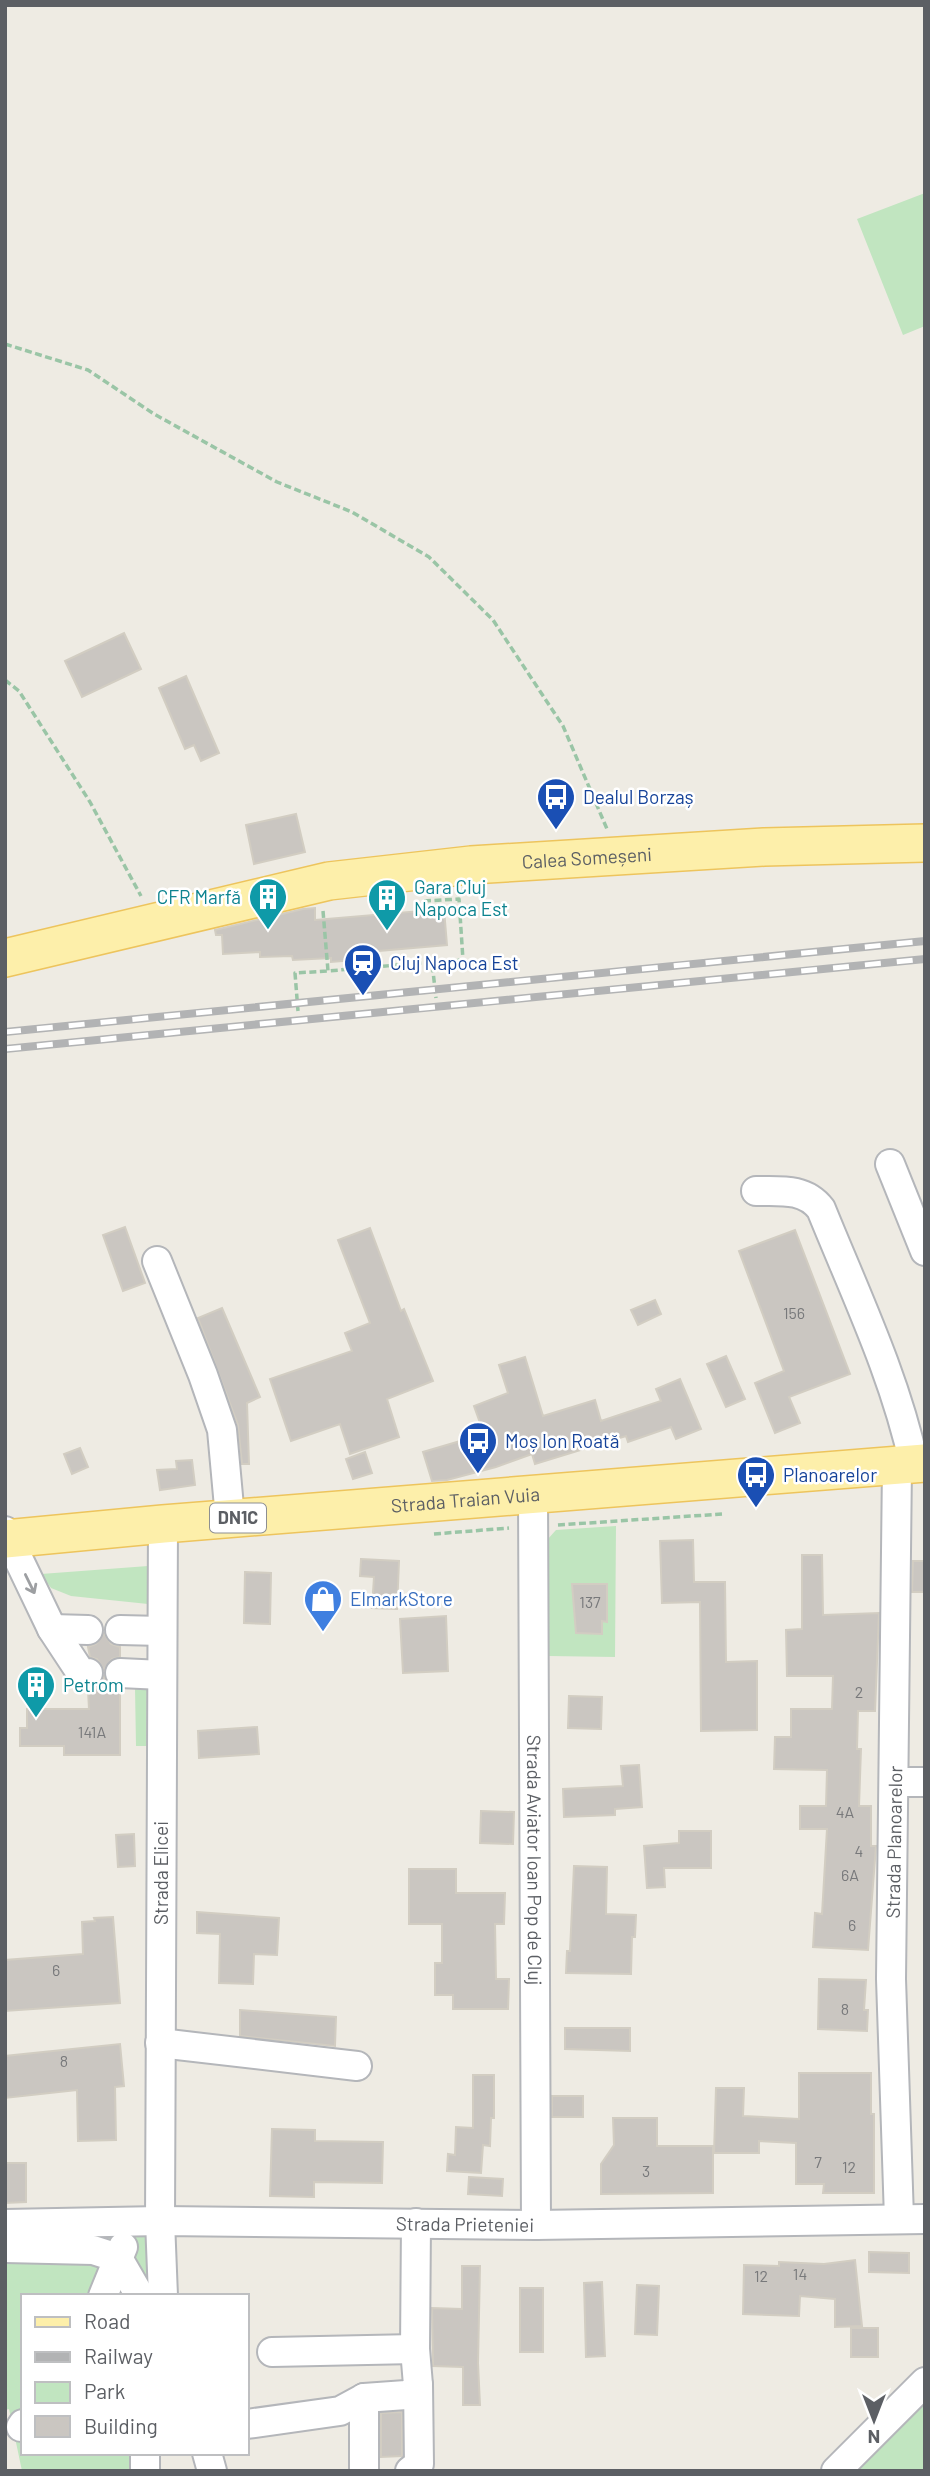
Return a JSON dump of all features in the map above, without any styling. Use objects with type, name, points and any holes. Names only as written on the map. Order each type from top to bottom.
[{"type":"main road","name":"Calea Someșeni","points":[[5,958],[329,881],[471,866],[619,856],[764,847],[925,843]]},
{"type":"main road","name":"Strada Traian Vuia","points":[[6,1536],[230,1518],[533,1510],[912,1464]]},
{"type":"street","points":[[890,1164],[925,1251]]},
{"type":"street","name":"Strada Planoarelor","points":[[756,1191],[800,1193],[813,1199],[821,1209],[904,1419],[912,1464],[895,1782],[891,1979],[912,2218]]},
{"type":"street","points":[[157,1261],[204,1375],[222,1430],[230,1518]]},
{"type":"street","name":"Strada Aviator Ioan Pop de Cluj","points":[[533,1510],[536,2225]]},
{"type":"street","name":"Strada Elicei","points":[[163,1524],[160,2043],[163,2294]]},
{"type":"street","points":[[6,1536],[52,1629],[81,1673],[88,1673]]},
{"type":"street","points":[[52,1629],[88,1630]]},
{"type":"street","points":[[120,1630],[162,1631]]},
{"type":"street","points":[[120,1674],[162,1675]]},
{"type":"street","points":[[895,1782],[925,1782]]},
{"type":"street","points":[[160,2043],[357,2066]]},
{"type":"street","name":"Strada Prieteniei","points":[[5,2224],[160,2221],[536,2225],[912,2218]]},
{"type":"street","points":[[104,2294],[131,2221]]},
{"type":"street","points":[[410,2471],[419,2464],[415,2350],[416,2223]]},
{"type":"street","points":[[5,2248],[93,2250],[118,2258],[139,2294]]},
{"type":"street","points":[[272,2352],[415,2350]]},
{"type":"street","points":[[836,2471],[925,2382]]},
{"type":"street","points":[[248,2424],[340,2411],[364,2398],[406,2395],[414,2392],[418,2385]]},
{"type":"street","points":[[364,2398],[364,2471]]},
{"type":"path","points":[[5,344],[88,370],[154,414],[277,482],[352,512],[429,557],[494,620],[564,726],[619,856]]},
{"type":"path","points":[[5,680],[19,691],[90,802],[155,922]]},
{"type":"path","points":[[298,1011],[295,974],[463,960],[459,899],[419,902]]},
{"type":"path","points":[[323,910],[328,971]]},
{"type":"path","points":[[432,962],[436,998]]},
{"type":"path","points":[[434,1534],[533,1510],[723,1514]]},
{"type":"green space","points":[[925,193],[925,326],[903,335],[857,219]]},
{"type":"green space","points":[[616,1526],[615,1657],[549,1656],[547,1540],[556,1530]]},
{"type":"green space","points":[[148,1566],[148,1604],[71,1596],[51,1588],[41,1574]]},
{"type":"green space","points":[[151,1687],[152,1746],[136,1746],[135,1688]]},
{"type":"green space","points":[[149,2235],[159,2294],[21,2294],[21,2455],[158,2455],[158,2471],[22,2471],[9,2409],[5,2410],[5,2239]]},
{"type":"green space","points":[[925,2370],[925,2471],[820,2471]]},
{"type":"building","points":[[124,633],[141,669],[82,697],[65,661]]},
{"type":"building","points":[[186,676],[219,753],[201,761],[194,745],[185,749],[159,688]]},
{"type":"building","points":[[296,814],[305,852],[254,864],[246,825]]},
{"type":"building","points":[[315,908],[315,920],[444,909],[447,945],[367,952],[368,959],[331,962],[331,958],[293,960],[292,956],[260,957],[260,952],[223,954],[222,935],[216,935],[215,930]]},
{"type":"building","points":[[125,1227],[145,1283],[123,1291],[103,1235]]},
{"type":"building","points":[[370,1228],[401,1311],[404,1309],[433,1381],[387,1399],[399,1437],[350,1454],[340,1424],[291,1441],[270,1379],[352,1351],[345,1333],[370,1323],[338,1240]]},
{"type":"building","points":[[795,1230],[850,1374],[789,1397],[800,1423],[775,1433],[755,1383],[784,1371],[739,1251]]},
{"type":"building","points":[[655,1300],[661,1314],[638,1325],[631,1310]]},
{"type":"building","points":[[222,1308],[260,1397],[247,1403],[249,1464],[242,1464],[238,1425],[198,1318]]},
{"type":"building","points":[[726,1356],[745,1399],[726,1407],[707,1364]]},
{"type":"building","points":[[525,1357],[543,1416],[595,1400],[601,1421],[661,1401],[656,1389],[680,1379],[701,1429],[676,1439],[671,1427],[628,1442],[626,1436],[535,1464],[532,1454],[496,1467],[447,1480],[432,1481],[423,1452],[484,1434],[474,1406],[508,1393],[499,1365]]},
{"type":"building","points":[[80,1448],[88,1467],[72,1474],[64,1454]]},
{"type":"building","points":[[365,1452],[372,1473],[353,1479],[346,1459]]},
{"type":"building","points":[[192,1460],[195,1485],[160,1490],[157,1470],[177,1469],[176,1461]]},
{"type":"building","points":[[693,1540],[694,1582],[725,1582],[726,1662],[757,1661],[757,1730],[701,1731],[700,1602],[662,1603],[660,1541]]},
{"type":"building","points":[[802,1555],[822,1555],[823,1615],[879,1613],[875,1711],[858,1711],[857,1749],[861,1749],[859,1806],[871,1806],[871,1846],[876,1846],[868,1950],[813,1947],[815,1913],[822,1914],[827,1829],[800,1829],[800,1806],[826,1806],[827,1770],[774,1769],[775,1737],[791,1737],[791,1709],[832,1709],[833,1676],[787,1676],[786,1630],[802,1629]]},
{"type":"building","points":[[361,1559],[399,1561],[397,1609],[372,1608],[374,1577],[360,1576]]},
{"type":"building","points":[[913,1561],[925,1561],[925,1592],[912,1592]]},
{"type":"building","points":[[245,1572],[271,1573],[270,1624],[244,1623]]},
{"type":"building","points":[[572,1584],[607,1584],[607,1622],[602,1621],[602,1634],[576,1633]]},
{"type":"building","points":[[446,1616],[448,1671],[403,1673],[400,1619]]},
{"type":"building","points":[[104,1633],[111,1644],[120,1647],[120,1657],[112,1659],[104,1670],[97,1659],[90,1657],[88,1647],[96,1644]]},
{"type":"building","points":[[104,1676],[110,1687],[120,1690],[120,1755],[64,1755],[64,1746],[20,1746],[20,1728],[27,1728],[27,1709],[89,1709],[88,1690],[97,1687]]},
{"type":"building","points":[[569,1696],[602,1697],[601,1729],[568,1728]]},
{"type":"building","points":[[257,1727],[259,1754],[199,1758],[198,1731]]},
{"type":"building","points":[[639,1765],[642,1807],[615,1809],[615,1815],[564,1817],[563,1789],[623,1786],[621,1766]]},
{"type":"building","points":[[481,1811],[514,1812],[513,1844],[480,1843]]},
{"type":"building","points":[[679,1831],[711,1831],[711,1868],[664,1868],[665,1887],[647,1888],[644,1846],[679,1843]]},
{"type":"building","points":[[134,1834],[135,1866],[118,1867],[116,1835]]},
{"type":"building","points":[[574,1866],[607,1867],[606,1914],[636,1915],[635,1937],[632,1937],[631,1974],[566,1973],[567,1951],[570,1951]]},
{"type":"building","points":[[409,1869],[456,1869],[456,1893],[505,1893],[504,1924],[495,1924],[496,1979],[509,1979],[508,2009],[453,2009],[453,1995],[435,1995],[435,1963],[442,1963],[442,1924],[409,1924]]},
{"type":"building","points":[[197,1912],[279,1918],[277,1955],[254,1954],[253,1984],[219,1983],[220,1934],[197,1933]]},
{"type":"building","points":[[113,1917],[120,2003],[5,2011],[5,1960],[83,1954],[82,1922]]},
{"type":"building","points":[[819,1979],[866,1980],[864,2010],[868,2010],[867,2031],[818,2029]]},
{"type":"building","points":[[240,2010],[336,2017],[335,2046],[240,2036]]},
{"type":"building","points":[[565,2028],[630,2028],[630,2051],[565,2049]]},
{"type":"building","points":[[120,2044],[124,2086],[115,2087],[116,2140],[78,2141],[77,2090],[5,2098],[5,2056]]},
{"type":"building","points":[[799,2073],[871,2073],[874,2193],[823,2193],[824,2184],[796,2184],[796,2143],[759,2141],[759,2153],[714,2153],[716,2088],[744,2088],[743,2116],[799,2119]]},
{"type":"building","points":[[473,2075],[494,2075],[494,2118],[491,2118],[490,2146],[483,2145],[481,2173],[447,2171],[448,2154],[455,2155],[456,2127],[473,2128]]},
{"type":"building","points":[[552,2096],[583,2096],[583,2117],[552,2117]]},
{"type":"building","points":[[613,2118],[657,2118],[657,2146],[713,2146],[713,2193],[601,2194],[601,2164],[614,2145]]},
{"type":"building","points":[[272,2129],[315,2130],[315,2141],[383,2142],[382,2183],[314,2182],[314,2197],[270,2196]]},
{"type":"building","points":[[5,2163],[26,2163],[26,2202],[5,2203]]},
{"type":"building","points":[[469,2177],[503,2179],[502,2196],[468,2194]]},
{"type":"building","points":[[869,2252],[909,2253],[909,2273],[869,2272]]},
{"type":"building","points":[[855,2260],[862,2326],[835,2327],[835,2299],[800,2296],[799,2316],[743,2314],[744,2265],[779,2266],[779,2262],[824,2264]]},
{"type":"building","points":[[462,2266],[480,2266],[480,2405],[463,2405],[463,2367],[433,2366],[432,2308],[462,2309]]},
{"type":"building","points":[[602,2282],[605,2356],[586,2357],[584,2283]]},
{"type":"building","points":[[637,2285],[659,2286],[657,2335],[635,2334]]},
{"type":"building","points":[[520,2288],[543,2288],[543,2352],[520,2352]]},
{"type":"building","points":[[851,2328],[878,2328],[878,2357],[851,2357]]},
{"type":"building","points":[[402,2412],[402,2456],[381,2457],[381,2413]]},
{"type":"railway","points":[[5,1032],[925,941]]},
{"type":"railway","points":[[5,1049],[925,959]]},
{"type":"place","name":"Dealul Borzaș","points":[[556,831]]},
{"type":"place","name":"CFR Marfă","points":[[268,931]]},
{"type":"place","name":"Gara Cluj Napoca Est","points":[[387,932]]},
{"type":"place","name":"Cluj Napoca Est","points":[[363,997]]},
{"type":"place","name":"Moș Ion Roată","points":[[478,1475]]},
{"type":"place","name":"Planoarelor","points":[[756,1509]]},
{"type":"place","name":"ElmarkStore","points":[[323,1633]]},
{"type":"place","name":"Petrom","points":[[36,1719]]}]
